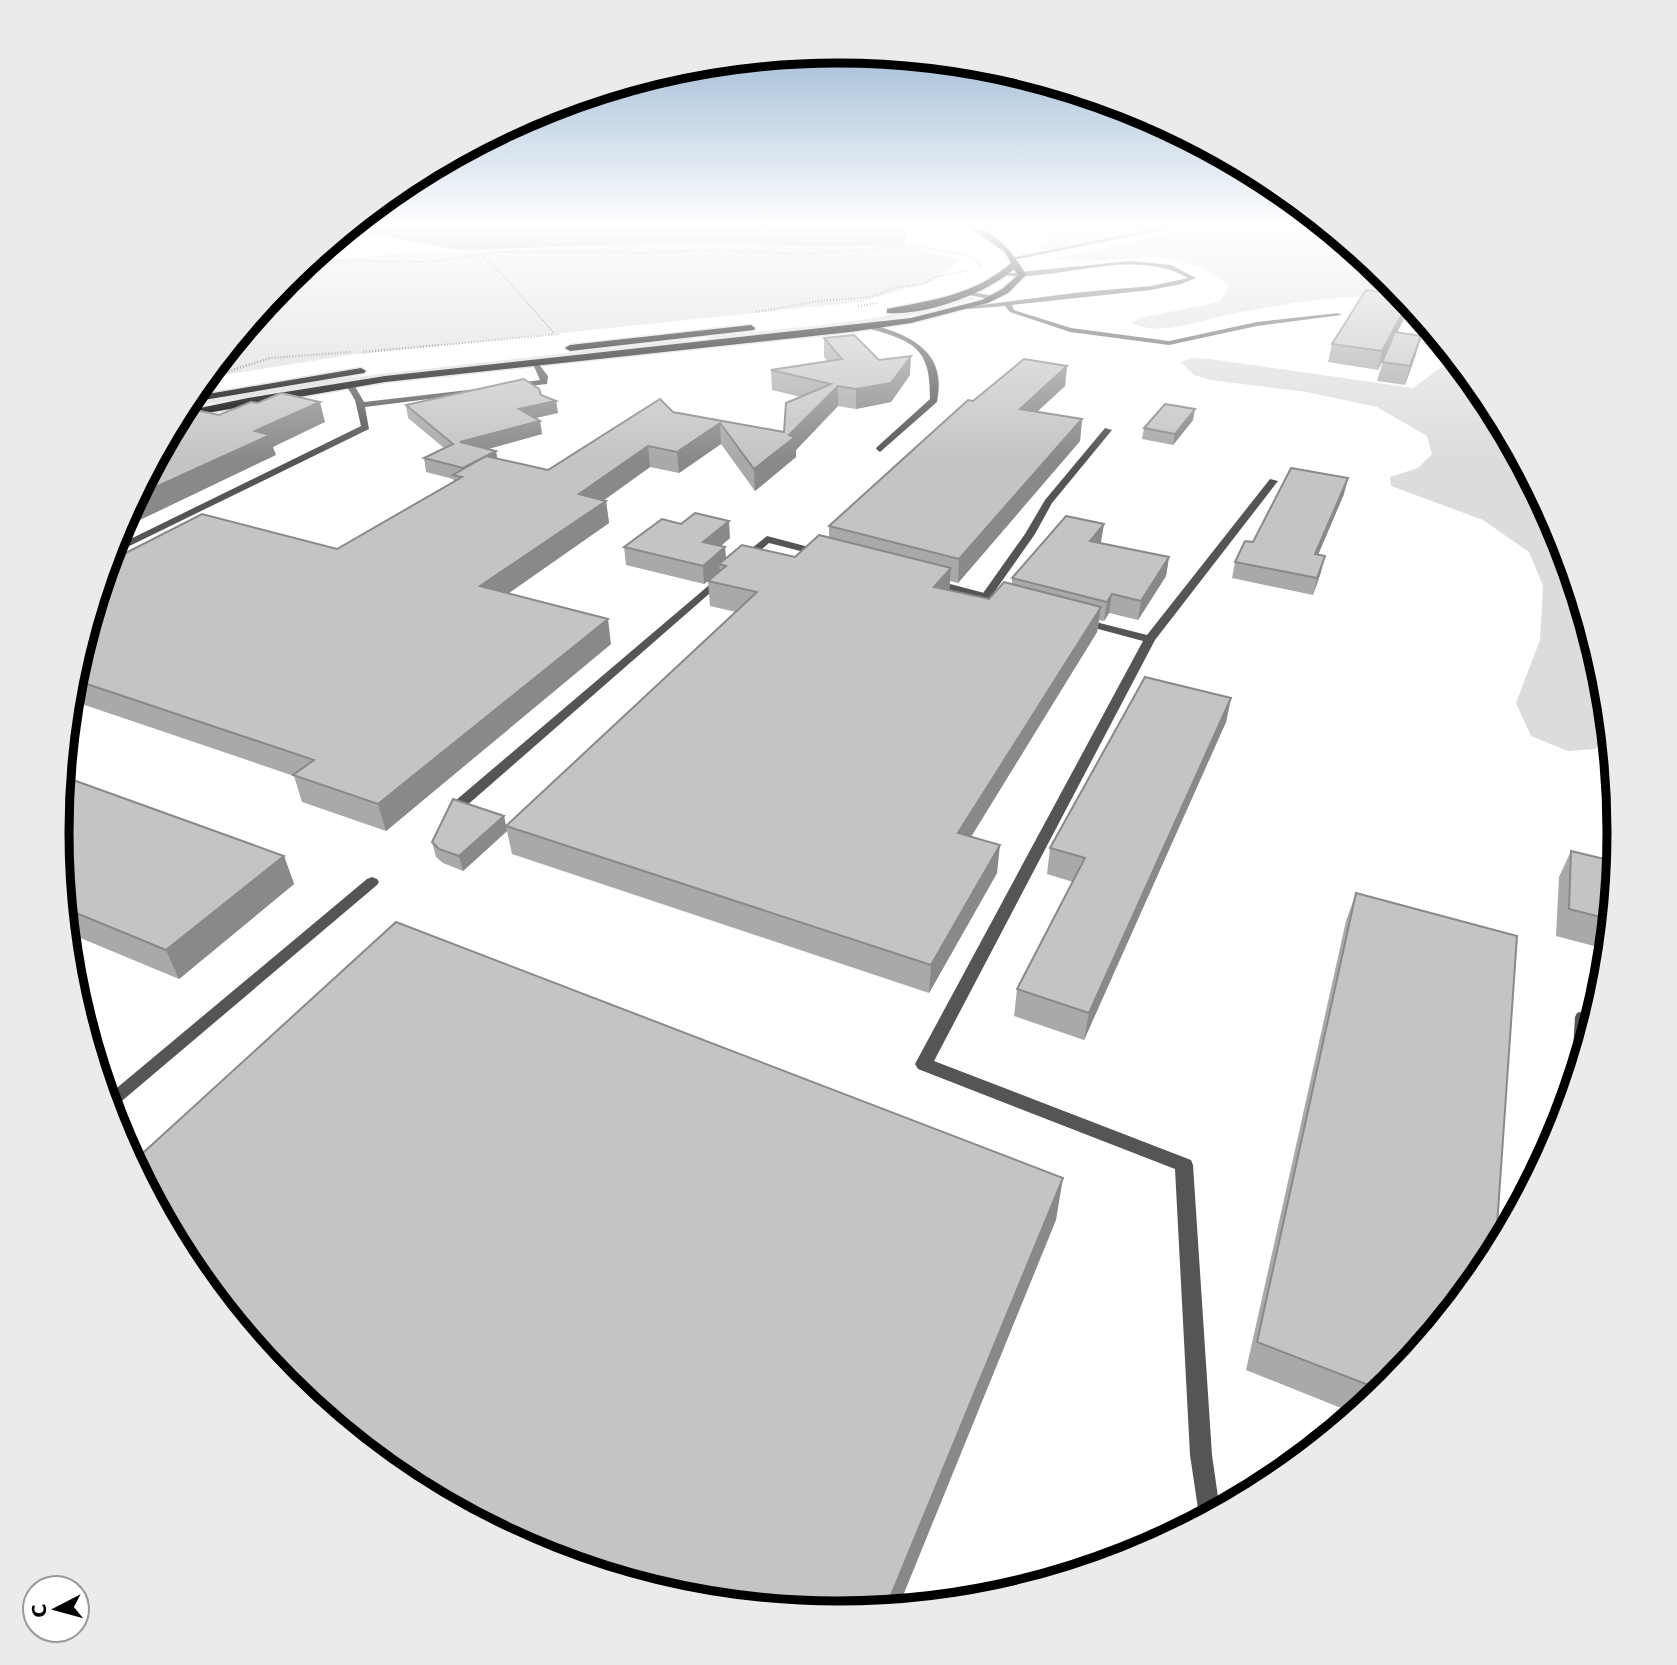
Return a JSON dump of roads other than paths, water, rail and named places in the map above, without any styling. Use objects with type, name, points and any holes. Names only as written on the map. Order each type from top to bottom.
[{"type":"main road","points":[[875,314],[920,304]]},
{"type":"main road","points":[[194,412],[350,385],[870,326],[979,304]]},
{"type":"main road","points":[[205,397],[330,375],[760,327]]},
{"type":"street","points":[[969,307],[1017,304]]},
{"type":"street","points":[[1009,305],[1012,311],[1070,330],[1169,343],[1257,324],[1338,315]]},
{"type":"street","points":[[870,326],[900,334],[914,342],[932,365],[934,400],[880,449]]},
{"type":"street","points":[[537,364],[544,376],[546,394]]},
{"type":"street","points":[[505,387],[544,382]]},
{"type":"street","points":[[125,546],[366,427],[361,405],[350,385]]},
{"type":"street","points":[[361,405],[492,389]]},
{"type":"street","points":[[986,596],[1030,534],[1048,502],[1108,430]]},
{"type":"street","points":[[1208,1507],[1201,1455],[1184,1165],[924,1064],[1150,639],[1273,481]]},
{"type":"street","points":[[460,804],[767,539],[831,556]]},
{"type":"street","points":[[921,579],[1024,606]]},
{"type":"street","points":[[1062,616],[1150,639]]},
{"type":"street","points":[[117,1098],[372,883]]},
{"type":"street","points":[[1582,1030],[1583,1017]]}]
